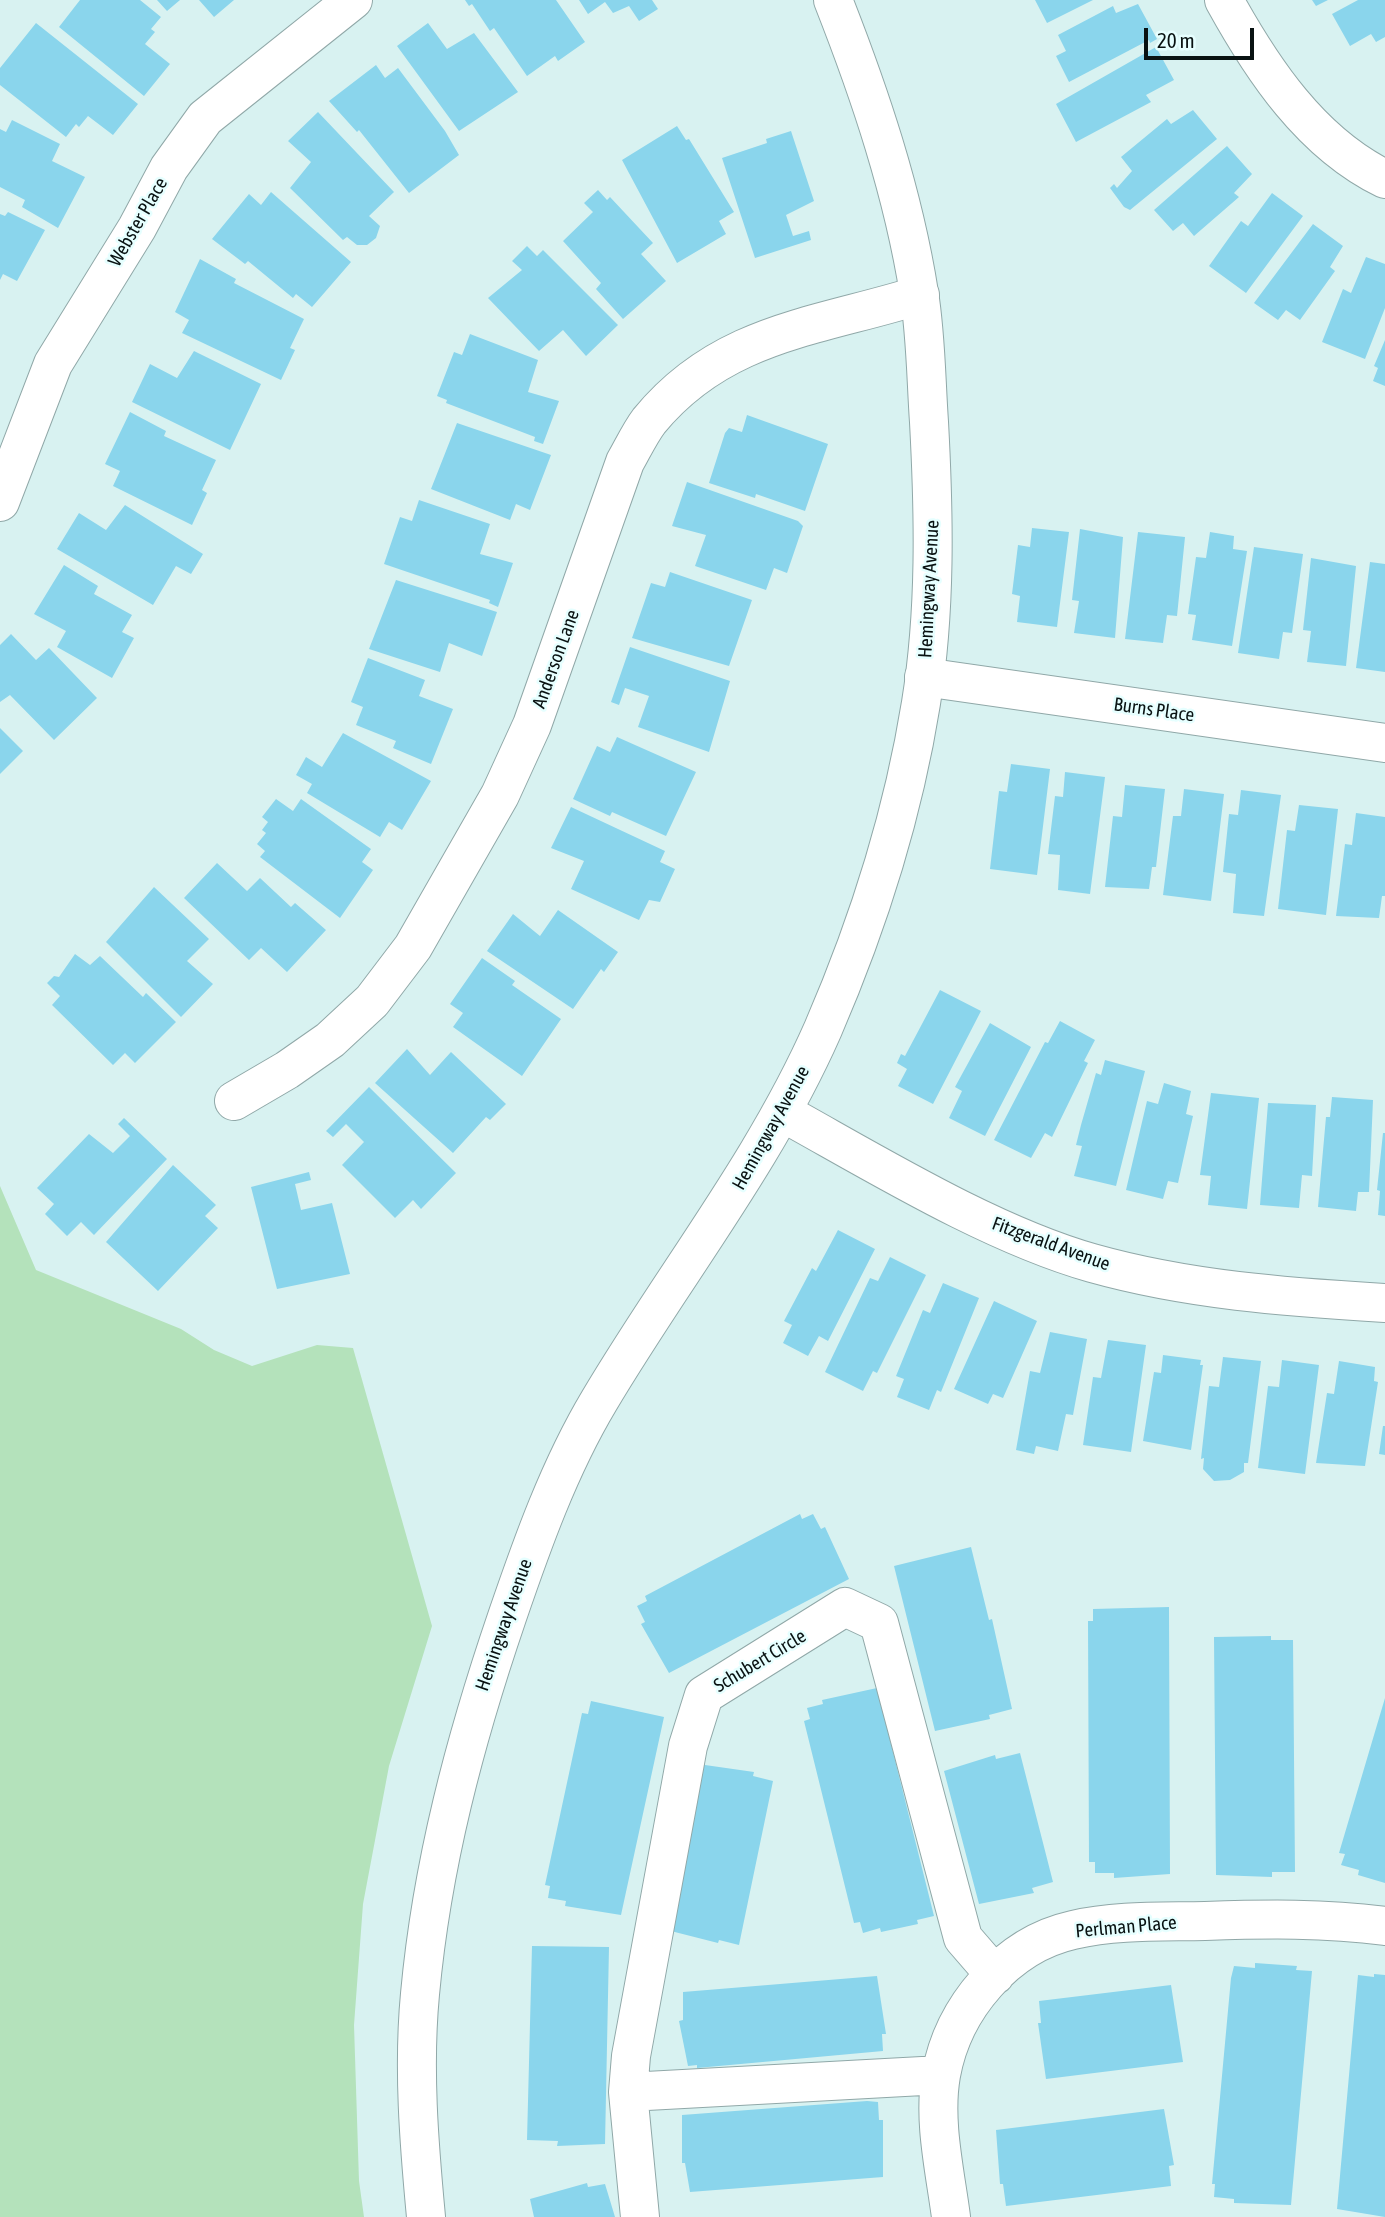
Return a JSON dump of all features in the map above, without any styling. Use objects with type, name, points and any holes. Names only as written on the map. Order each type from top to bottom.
[{"type":"street","name":"Webster Place","points":[[0,502],[53,364],[137,228],[169,168],[205,118],[353,0]]},
{"type":"street","name":"Hemingway Avenue","points":[[426,2217],[418,2124],[419,1999],[433,1893],[449,1806],[481,1691],[536,1533],[596,1407],[733,1198],[782,1112],[823,1030],[864,923],[897,817],[924,677],[934,507],[920,295],[895,182],[862,74],[833,0]]},
{"type":"street","points":[[1224,0],[1254,54],[1293,105],[1333,143],[1385,179]]},
{"type":"street","name":"Anderson Lane","points":[[234,1101],[287,1070],[330,1040],[372,1001],[413,947],[500,795],[532,725],[620,475],[648,422],[676,392],[710,364],[746,345],[792,329],[852,316],[920,295]]},
{"type":"street","name":"Burns Place","points":[[924,677],[1385,743]]},
{"type":"street","name":"Fitzgerald Avenue","points":[[782,1112],[993,1224],[1089,1262],[1184,1285],[1279,1296],[1385,1303]]},
{"type":"street","name":"Schubert Circle","points":[[640,2217],[628,2092],[631,2056],[688,1746],[704,1695],[845,1607],[879,1623],[963,1938],[995,1975]]},
{"type":"street","name":"Perlman Place","points":[[951,2217],[939,2118],[941,2075],[951,2040],[970,2002],[995,1975],[1022,1952],[1042,1940],[1072,1930],[1111,1924],[1290,1918],[1385,1926]]},
{"type":"street","points":[[628,2092],[941,2075]]},
{"type":"green space","points":[[0,1186],[36,1270],[181,1329],[214,1350],[252,1366],[317,1345],[353,1348],[432,1626],[389,1766],[363,1904],[354,2025],[359,2181],[364,2217],[0,2217]]},
{"type":"building","points":[[80,0],[140,0],[161,17],[151,29],[155,32],[145,44],[170,64],[144,96],[59,27]]},
{"type":"building","points":[[157,0],[180,0],[167,11]]},
{"type":"building","points":[[199,0],[234,0],[214,17]]},
{"type":"building","points":[[465,0],[556,0],[585,42],[558,61],[555,56],[527,76],[494,28],[490,31],[472,4],[469,6]]},
{"type":"building","points":[[579,0],[652,0],[658,9],[639,21],[629,6],[613,13],[605,2],[588,14]]},
{"type":"building","points":[[1035,0],[1093,0],[1047,23]]},
{"type":"building","points":[[1312,0],[1328,0],[1316,6]]},
{"type":"building","points":[[1358,0],[1385,0],[1385,37],[1376,42],[1371,34],[1350,46],[1332,14]]},
{"type":"building","points":[[1138,4],[1157,39],[1150,43],[1149,40],[1069,82],[1056,56],[1066,51],[1058,35],[1113,6],[1116,13]]},
{"type":"building","points":[[36,23],[138,104],[113,135],[88,116],[79,127],[76,124],[66,137],[0,85],[0,68]]},
{"type":"building","points":[[428,23],[447,49],[474,33],[518,92],[459,131],[397,46]]},
{"type":"building","points":[[1156,47],[1174,80],[1146,95],[1151,102],[1076,142],[1056,104]]},
{"type":"building","points":[[376,65],[385,78],[398,68],[445,131],[459,155],[409,193],[359,130],[357,132],[329,101]]},
{"type":"building","points":[[1193,110],[1217,139],[1130,210],[1124,207],[1110,188],[1114,184],[1117,188],[1132,171],[1121,157],[1167,119],[1171,124]]},
{"type":"building","points":[[318,112],[394,192],[369,216],[380,226],[376,238],[367,245],[357,245],[347,237],[343,240],[290,188],[311,162],[288,141]]},
{"type":"building","points":[[12,120],[60,144],[52,161],[85,177],[58,228],[22,207],[25,200],[0,187],[0,129],[6,132]]},
{"type":"building","points":[[677,126],[686,140],[689,139],[734,212],[719,221],[726,234],[677,263],[622,160]]},
{"type":"building","points":[[791,131],[814,201],[786,215],[793,236],[809,231],[811,240],[755,258],[722,158],[767,143],[766,139]]},
{"type":"building","points":[[1227,146],[1252,174],[1234,193],[1239,197],[1194,236],[1183,223],[1173,231],[1154,210]]},
{"type":"building","points":[[598,190],[607,200],[610,197],[653,243],[641,254],[666,281],[623,319],[596,289],[601,283],[563,241],[593,212],[584,203]]},
{"type":"building","points":[[271,192],[351,262],[312,307],[296,294],[293,298],[248,261],[245,264],[212,239],[249,194],[261,205]]},
{"type":"building","points":[[1272,193],[1303,216],[1246,293],[1209,266],[1241,221],[1248,226]]},
{"type":"building","points":[[8,212],[45,230],[17,281],[3,274],[0,280],[0,214],[5,216]]},
{"type":"building","points":[[1313,224],[1343,246],[1330,267],[1335,271],[1300,320],[1286,310],[1278,320],[1254,303]]},
{"type":"building","points":[[527,246],[537,256],[543,250],[618,325],[586,356],[563,330],[539,351],[488,298],[522,270],[512,261]]},
{"type":"building","points":[[1366,257],[1385,264],[1385,308],[1365,359],[1322,342],[1343,289],[1351,293]]},
{"type":"building","points":[[200,259],[236,279],[234,283],[304,319],[290,348],[295,350],[281,380],[182,333],[189,320],[175,312]]},
{"type":"building","points":[[470,334],[538,360],[528,392],[559,401],[543,444],[534,441],[535,437],[446,403],[447,400],[437,396],[454,352],[462,355]]},
{"type":"building","points":[[1385,340],[1385,386],[1373,381],[1378,368],[1374,366]]},
{"type":"building","points":[[194,351],[261,384],[230,450],[132,402],[150,364],[177,378]]},
{"type":"building","points":[[130,412],[166,431],[164,436],[216,460],[202,490],[207,493],[192,525],[113,486],[120,471],[105,464]]},
{"type":"building","points":[[747,415],[828,444],[805,511],[756,494],[755,498],[709,483],[725,433],[729,428],[742,432]]},
{"type":"building","points":[[457,423],[551,455],[530,510],[516,504],[510,520],[431,489]]},
{"type":"building","points":[[687,482],[798,521],[803,526],[787,573],[774,568],[766,590],[695,566],[706,535],[672,526]]},
{"type":"building","points":[[419,500],[490,524],[480,554],[513,563],[498,607],[489,603],[490,600],[384,564],[400,517],[412,521]]},
{"type":"building","points":[[125,505],[203,554],[191,574],[176,566],[153,605],[57,549],[79,513],[106,530]]},
{"type":"building","points":[[1032,528],[1069,532],[1057,627],[1017,622],[1020,596],[1012,594],[1018,545],[1030,547]]},
{"type":"building","points":[[1080,529],[1123,537],[1115,638],[1074,633],[1079,601],[1072,600]]},
{"type":"building","points":[[1138,532],[1185,537],[1177,616],[1167,615],[1163,643],[1125,639]]},
{"type":"building","points":[[1210,532],[1234,536],[1233,549],[1247,551],[1232,646],[1192,640],[1196,615],[1188,614],[1196,557],[1206,558]]},
{"type":"building","points":[[1254,547],[1303,554],[1292,633],[1283,632],[1279,659],[1238,653]]},
{"type":"building","points":[[1311,558],[1356,566],[1346,666],[1307,662],[1311,631],[1303,630]]},
{"type":"building","points":[[1370,562],[1385,564],[1385,672],[1356,668]]},
{"type":"building","points":[[64,565],[98,586],[94,594],[132,615],[122,632],[134,638],[112,678],[57,647],[66,631],[34,614]]},
{"type":"building","points":[[670,572],[752,600],[729,666],[632,638],[651,583],[665,587]]},
{"type":"building","points":[[396,580],[497,612],[482,656],[449,643],[440,672],[369,649]]},
{"type":"building","points":[[11,634],[36,660],[49,648],[97,698],[54,740],[10,695],[0,702],[0,645]]},
{"type":"building","points":[[630,647],[730,681],[709,752],[638,727],[649,696],[625,688],[619,705],[611,702]]},
{"type":"building","points":[[368,658],[425,680],[419,696],[453,709],[431,764],[393,748],[396,741],[356,725],[363,707],[351,702]]},
{"type":"building","points":[[0,728],[23,751],[0,774]]},
{"type":"building","points":[[343,733],[431,781],[402,830],[389,822],[380,837],[307,793],[312,784],[296,775],[306,757],[322,767]]},
{"type":"building","points":[[617,737],[696,772],[666,836],[612,812],[610,816],[573,799],[597,746],[610,752]]},
{"type":"building","points":[[1011,764],[1050,769],[1037,875],[990,869],[999,791],[1007,792]]},
{"type":"building","points":[[1065,772],[1105,777],[1090,894],[1058,890],[1060,855],[1048,854],[1055,796],[1063,797]]},
{"type":"building","points":[[1125,785],[1165,789],[1156,867],[1152,867],[1149,889],[1105,887],[1113,816],[1122,817]]},
{"type":"building","points":[[1184,789],[1224,794],[1211,901],[1163,895],[1173,816],[1181,816]]},
{"type":"building","points":[[1241,790],[1281,795],[1264,916],[1233,913],[1236,874],[1223,872],[1229,814],[1238,815]]},
{"type":"building","points":[[276,799],[293,811],[301,799],[371,849],[362,862],[373,870],[340,918],[260,857],[265,851],[257,844],[266,833],[262,830],[268,822],[262,817]]},
{"type":"building","points":[[1299,805],[1338,809],[1326,915],[1278,909],[1287,830],[1295,831]]},
{"type":"building","points":[[571,807],[665,851],[660,862],[675,869],[660,902],[649,900],[639,920],[571,889],[584,861],[551,848]]},
{"type":"building","points":[[1356,813],[1385,817],[1385,896],[1382,896],[1379,918],[1336,916],[1345,844],[1352,845]]},
{"type":"building","points":[[217,863],[247,891],[260,878],[291,907],[295,903],[326,930],[287,972],[261,948],[249,960],[184,898]]},
{"type":"building","points":[[154,887],[209,939],[187,961],[213,984],[181,1017],[106,942]]},
{"type":"building","points":[[558,910],[618,952],[604,972],[601,969],[573,1009],[487,951],[513,914],[540,936]]},
{"type":"building","points":[[75,954],[90,965],[100,956],[143,997],[146,993],[176,1022],[135,1063],[125,1053],[113,1065],[52,1005],[60,996],[47,983],[54,976],[59,977]]},
{"type":"building","points":[[482,958],[515,981],[512,985],[561,1019],[522,1076],[453,1027],[463,1013],[450,1004]]},
{"type":"building","points":[[940,990],[981,1011],[933,1104],[898,1086],[907,1069],[897,1063],[901,1054],[905,1056]]},
{"type":"building","points":[[1060,1021],[1095,1040],[1084,1061],[1088,1063],[1052,1137],[1045,1133],[1031,1158],[994,1140],[1045,1042],[1048,1043]]},
{"type":"building","points":[[990,1023],[1031,1047],[985,1136],[949,1118],[962,1091],[955,1087]]},
{"type":"building","points":[[407,1049],[430,1075],[451,1052],[506,1104],[490,1120],[486,1117],[453,1153],[375,1083]]},
{"type":"building","points":[[1105,1060],[1145,1071],[1116,1186],[1074,1176],[1082,1146],[1076,1145],[1081,1125],[1096,1073],[1101,1075]]},
{"type":"building","points":[[1164,1083],[1191,1091],[1186,1114],[1193,1116],[1178,1183],[1168,1181],[1163,1199],[1126,1190],[1147,1101],[1158,1104]]},
{"type":"building","points":[[369,1087],[456,1173],[421,1209],[413,1200],[395,1218],[342,1165],[364,1142],[346,1124],[333,1137],[326,1131]]},
{"type":"building","points":[[1211,1093],[1259,1098],[1247,1209],[1208,1205],[1211,1176],[1200,1175]]},
{"type":"building","points":[[1332,1097],[1373,1100],[1369,1192],[1358,1192],[1356,1211],[1318,1207],[1326,1117],[1330,1117]]},
{"type":"building","points":[[1268,1103],[1316,1105],[1312,1176],[1302,1175],[1299,1208],[1260,1205]]},
{"type":"building","points":[[124,1118],[167,1159],[94,1235],[81,1222],[67,1236],[45,1214],[54,1204],[37,1188],[89,1134],[113,1153],[130,1136],[118,1124]]},
{"type":"building","points":[[1383,1133],[1385,1216],[1378,1215],[1380,1191],[1377,1190]]},
{"type":"building","points":[[173,1165],[216,1205],[205,1216],[218,1228],[158,1291],[106,1242]]},
{"type":"building","points":[[309,1172],[311,1180],[295,1184],[301,1210],[332,1203],[350,1274],[277,1289],[251,1187]]},
{"type":"building","points":[[838,1230],[875,1249],[828,1341],[819,1336],[808,1356],[783,1343],[792,1325],[784,1321],[812,1268],[816,1271]]},
{"type":"building","points":[[890,1257],[926,1275],[877,1373],[873,1371],[863,1391],[825,1372],[870,1278],[878,1281]]},
{"type":"building","points":[[943,1283],[979,1298],[941,1392],[937,1390],[929,1410],[897,1397],[904,1379],[896,1376],[923,1310],[930,1313]]},
{"type":"building","points":[[994,1301],[1037,1321],[1003,1398],[993,1394],[988,1404],[954,1389]]},
{"type":"building","points":[[1050,1332],[1087,1339],[1073,1415],[1066,1414],[1058,1451],[1036,1446],[1034,1454],[1016,1450],[1030,1371],[1040,1373]]},
{"type":"building","points":[[1108,1340],[1146,1345],[1131,1452],[1083,1445],[1093,1377],[1101,1378]]},
{"type":"building","points":[[1163,1355],[1201,1360],[1200,1365],[1203,1365],[1191,1450],[1143,1441],[1154,1372],[1161,1373]]},
{"type":"building","points":[[1223,1357],[1261,1361],[1248,1463],[1244,1463],[1244,1472],[1230,1480],[1214,1481],[1203,1469],[1204,1458],[1201,1459],[1209,1386],[1219,1387]]},
{"type":"building","points":[[1282,1360],[1319,1365],[1305,1474],[1258,1468],[1268,1386],[1279,1387]]},
{"type":"building","points":[[1339,1361],[1375,1367],[1374,1381],[1378,1382],[1365,1466],[1316,1463],[1327,1393],[1334,1394]]},
{"type":"building","points":[[1385,1426],[1385,1455],[1379,1454]]},
{"type":"building","points":[[800,1514],[802,1519],[813,1514],[821,1529],[825,1527],[849,1579],[669,1673],[641,1624],[645,1622],[637,1606],[647,1601],[645,1596]]},
{"type":"building","points":[[971,1547],[989,1620],[992,1619],[1012,1709],[989,1715],[990,1719],[935,1731],[894,1566]]},
{"type":"building","points":[[1169,1607],[1170,1874],[1114,1878],[1114,1873],[1095,1873],[1095,1862],[1089,1862],[1088,1621],[1093,1621],[1093,1609]]},
{"type":"building","points":[[1271,1636],[1271,1640],[1293,1640],[1295,1872],[1272,1872],[1272,1877],[1216,1875],[1214,1637]]},
{"type":"building","points":[[877,1688],[934,1916],[917,1920],[918,1924],[881,1932],[880,1928],[863,1933],[860,1922],[854,1923],[804,1721],[810,1719],[807,1708],[823,1704],[822,1700]]},
{"type":"building","points":[[1385,1698],[1385,1883],[1358,1875],[1359,1870],[1341,1865],[1345,1854],[1339,1853]]},
{"type":"building","points":[[591,1701],[664,1717],[621,1915],[565,1906],[566,1901],[548,1898],[550,1886],[545,1885],[582,1713],[588,1714]]},
{"type":"building","points":[[1020,1753],[1053,1882],[1032,1888],[1034,1893],[979,1904],[944,1771],[995,1755],[996,1759]]},
{"type":"building","points":[[698,1764],[754,1772],[753,1776],[773,1781],[739,1945],[719,1940],[718,1943],[663,1929]]},
{"type":"building","points":[[532,1946],[609,1947],[605,2144],[557,2146],[558,2141],[527,2140]]},
{"type":"building","points":[[1255,1963],[1297,1966],[1296,1970],[1312,1971],[1291,2205],[1234,2203],[1234,2199],[1214,2197],[1215,2184],[1212,2184],[1231,1978],[1234,1966],[1255,1968]]},
{"type":"building","points":[[1374,1974],[1385,1975],[1385,2217],[1337,2209],[1358,1975],[1374,1977]]},
{"type":"building","points":[[877,1976],[886,2034],[882,2034],[883,2051],[697,2068],[697,2065],[688,2066],[679,2021],[683,2020],[683,1992]]},
{"type":"building","points":[[1171,1985],[1183,2062],[1046,2079],[1038,2023],[1041,2023],[1039,2001]]},
{"type":"building","points":[[878,2102],[879,2120],[883,2120],[883,2177],[690,2192],[685,2163],[682,2163],[682,2115]]},
{"type":"building","points":[[1164,2109],[1174,2165],[1169,2166],[1171,2186],[1006,2206],[1003,2184],[1000,2184],[996,2130]]},
{"type":"building","points":[[587,2183],[588,2187],[605,2184],[615,2217],[534,2217],[530,2199]]}]
